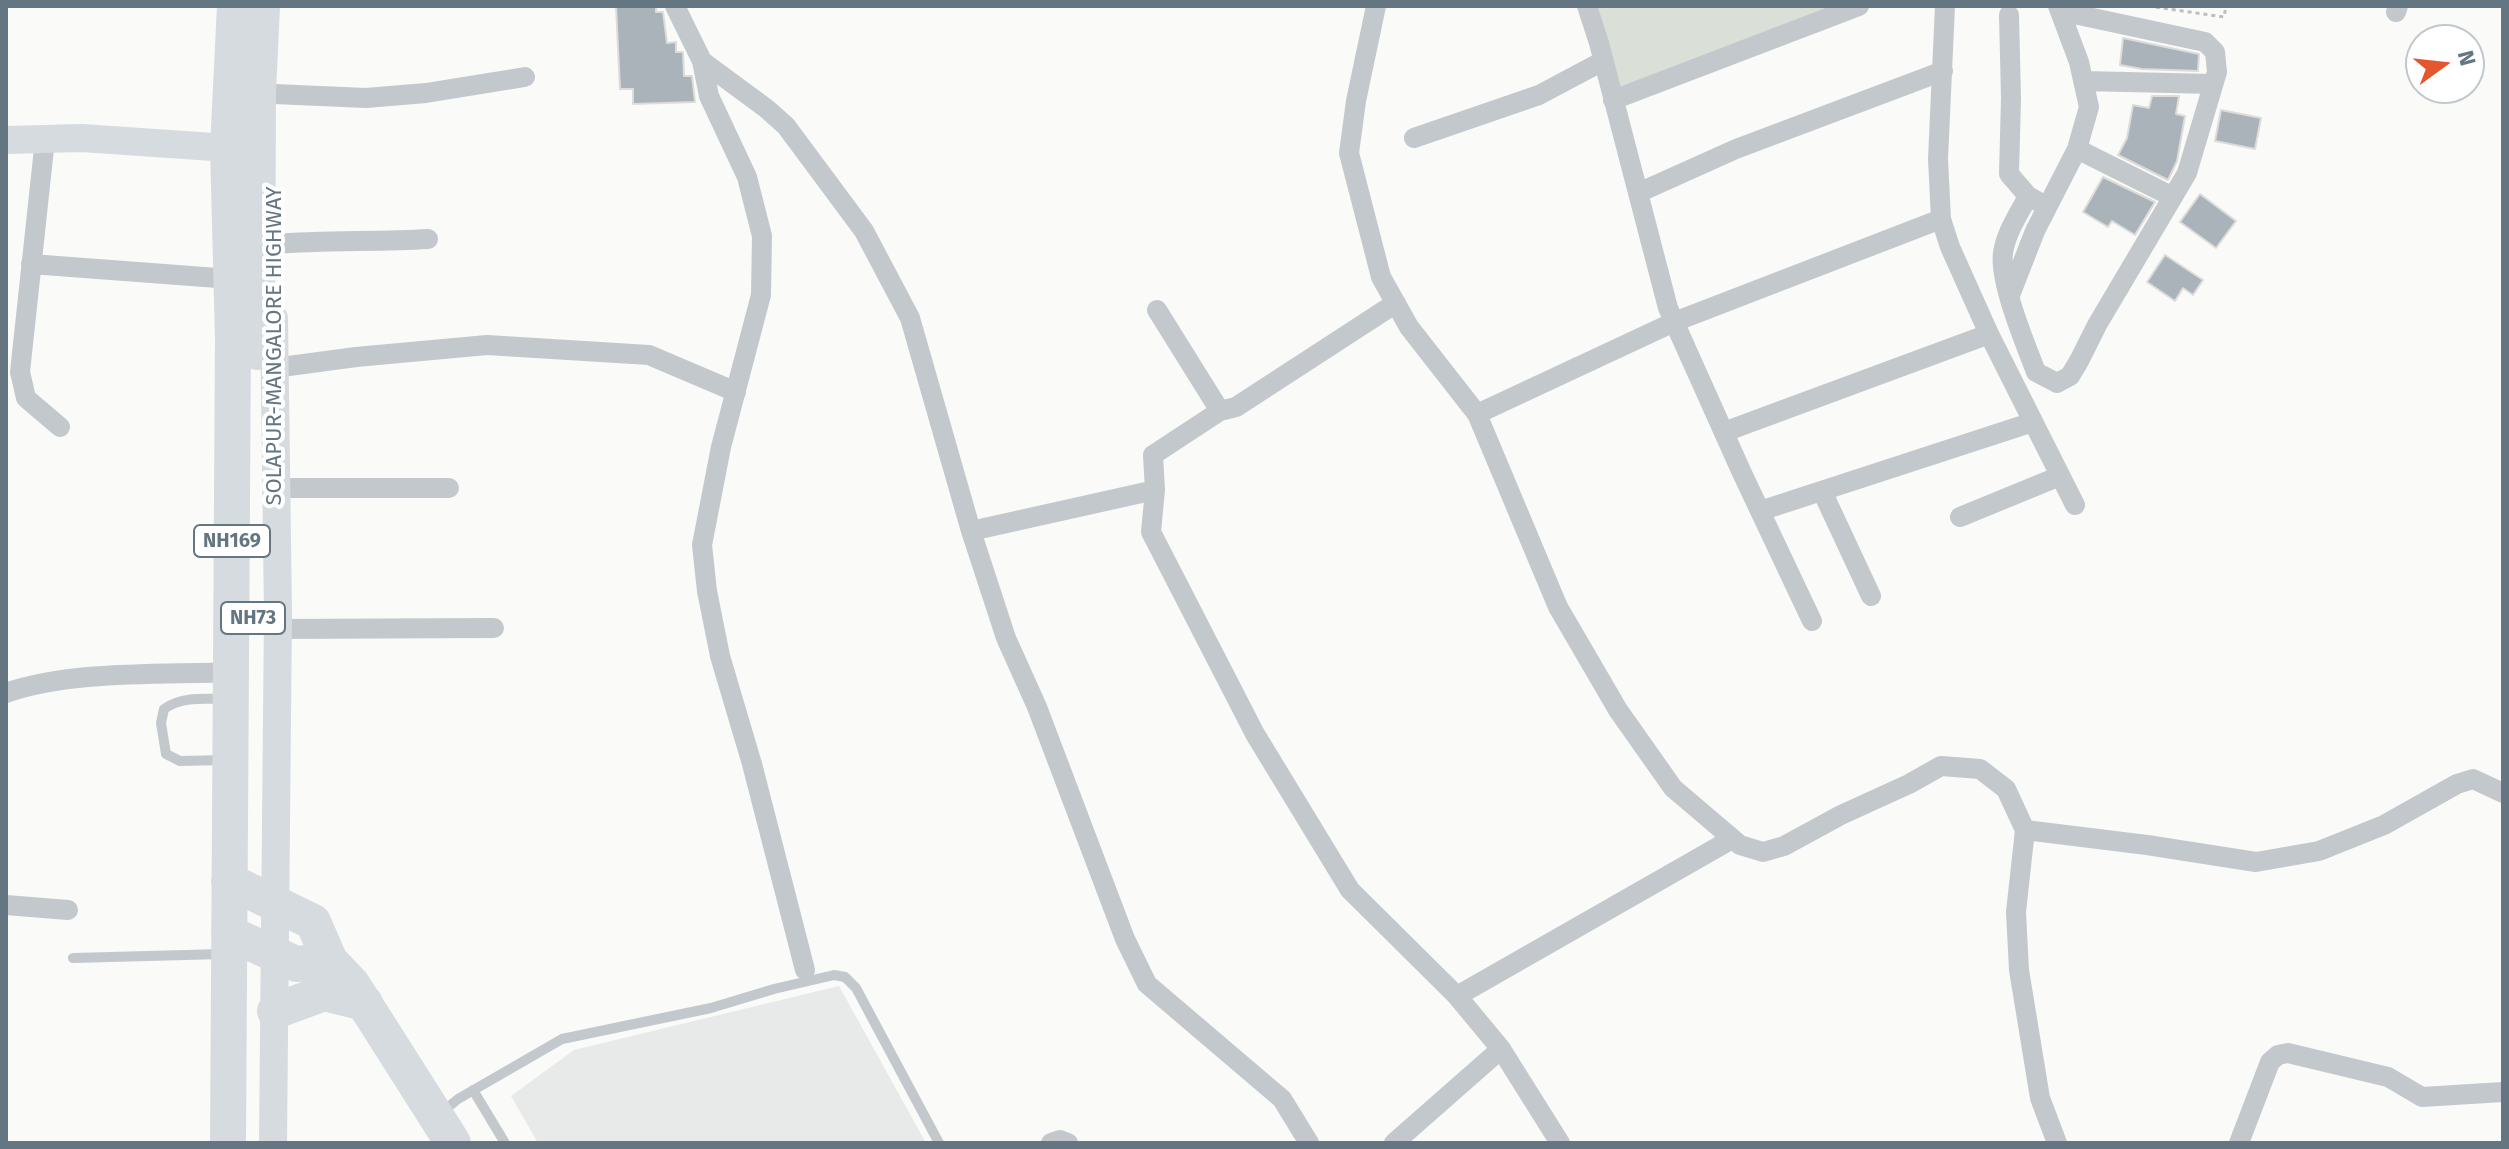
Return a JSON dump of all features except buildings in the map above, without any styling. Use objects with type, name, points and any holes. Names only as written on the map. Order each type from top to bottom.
[{"type":"highway","name":"NH169","points":[[229,944],[233,338],[228,148],[235,6]]},
{"type":"highway","points":[[262,6],[266,93]]},
{"type":"highway","name":"NH73","points":[[247,1143],[266,93]]},
{"type":"highway","points":[[229,881],[313,922],[330,961],[365,1003],[445,1130]]},
{"type":"highway","points":[[228,1143],[229,944],[276,954],[296,964],[330,961]]},
{"type":"highway","points":[[275,1011],[324,993],[365,1003]]},
{"type":"street","name":"SOLAPUR-MANGALORE HIGHWAY","points":[[269,6],[275,41],[266,93],[274,244],[278,629],[276,954]]},
{"type":"street","points":[[675,6],[702,61],[709,96],[747,177],[762,236],[761,295],[721,447],[702,545],[707,591],[720,656],[752,764],[805,970]]},
{"type":"street","points":[[1376,6],[1356,101],[1349,153],[1381,277],[1409,327],[1477,414],[1558,607],[1618,710],[1673,788],[1740,845],[1763,852],[1784,846],[1941,766],[1980,769],[2006,789],[2025,830],[2016,912],[2019,970],[2040,1098],[2057,1143]]},
{"type":"street","points":[[1587,6],[1674,322],[1812,621]]},
{"type":"street","points":[[1613,100],[1859,6]]},
{"type":"street","points":[[1945,6],[1938,159],[1941,219],[1950,247],[1989,334],[2075,505]]},
{"type":"street","points":[[2010,295],[2048,206],[2077,149],[2089,107],[2059,8]]},
{"type":"street","points":[[2028,196],[2011,228],[2003,252],[2003,273],[2036,372],[2057,383],[2070,376],[2187,173],[2217,72],[2215,52],[2205,42],[2059,8]]},
{"type":"street","points":[[2009,15],[2009,174],[2028,196],[2048,206]]},
{"type":"street","points":[[702,61],[786,126],[864,231],[910,318],[971,531],[1006,638],[1037,707],[1094,860],[1147,984],[1282,1099],[1309,1143]]},
{"type":"street","points":[[1414,138],[1539,95],[1603,61]]},
{"type":"street","points":[[1638,193],[1736,149],[1943,71]]},
{"type":"street","points":[[266,93],[366,98],[426,93],[525,77]]},
{"type":"street","points":[[2083,81],[2213,84]]},
{"type":"street","points":[[6,140],[82,138],[228,148]]},
{"type":"street","points":[[45,139],[20,372],[26,398],[60,427]]},
{"type":"street","points":[[2077,149],[2173,197]]},
{"type":"street","points":[[1477,414],[1674,322],[1941,219]]},
{"type":"street","points":[[274,244],[322,240],[369,243],[428,239]]},
{"type":"street","points":[[31,264],[231,279]]},
{"type":"street","points":[[1396,303],[1236,407],[1220,411],[1153,455],[1155,490],[1151,532],[1255,734],[1350,890],[1457,996],[1501,1049],[1560,1143]]},
{"type":"street","points":[[1157,310],[1220,411]]},
{"type":"street","points":[[1724,432],[1989,334]]},
{"type":"street","points":[[274,368],[487,345],[649,355],[736,392]]},
{"type":"street","points":[[1760,511],[2033,422]]},
{"type":"street","points":[[1960,517],[2060,476]]},
{"type":"street","points":[[275,488],[449,488]]},
{"type":"street","points":[[971,531],[1155,490]]},
{"type":"street","points":[[1822,491],[1871,596]]},
{"type":"street","points":[[278,629],[494,628]]},
{"type":"street","points":[[6,693],[22,687],[85,678],[232,686]]},
{"type":"street","points":[[2025,830],[2256,862],[2319,851],[2384,825],[2457,784],[2473,779],[2503,793]]},
{"type":"street","points":[[1457,996],[1732,839]]},
{"type":"street","points":[[6,905],[68,910]]},
{"type":"street","points":[[273,1143],[276,954]]},
{"type":"street","points":[[1394,1143],[1501,1049]]},
{"type":"street","points":[[2239,1143],[2270,1062],[2278,1055],[2288,1053],[2388,1077],[2422,1097],[2503,1092]]},
{"type":"street","points":[[1051,1143],[1060,1140],[1068,1143]]},
{"type":"lane","points":[[232,686],[173,703],[161,715],[166,754],[180,761],[232,759]]},
{"type":"lane","points":[[73,958],[229,944]]},
{"type":"lane","points":[[445,1130],[473,1090],[562,1039],[711,1008],[834,975],[845,977],[856,988],[939,1143]]},
{"type":"lane","points":[[473,1090],[505,1143]]},
{"type":"path","points":[[2148,6],[2224,17],[2226,6]]},
{"type":"shaded area","points":[[1594,6],[1855,6],[1620,92]]},
{"type":"shaded area","points":[[839,986],[926,1143],[538,1143],[511,1096],[574,1050]]}]
